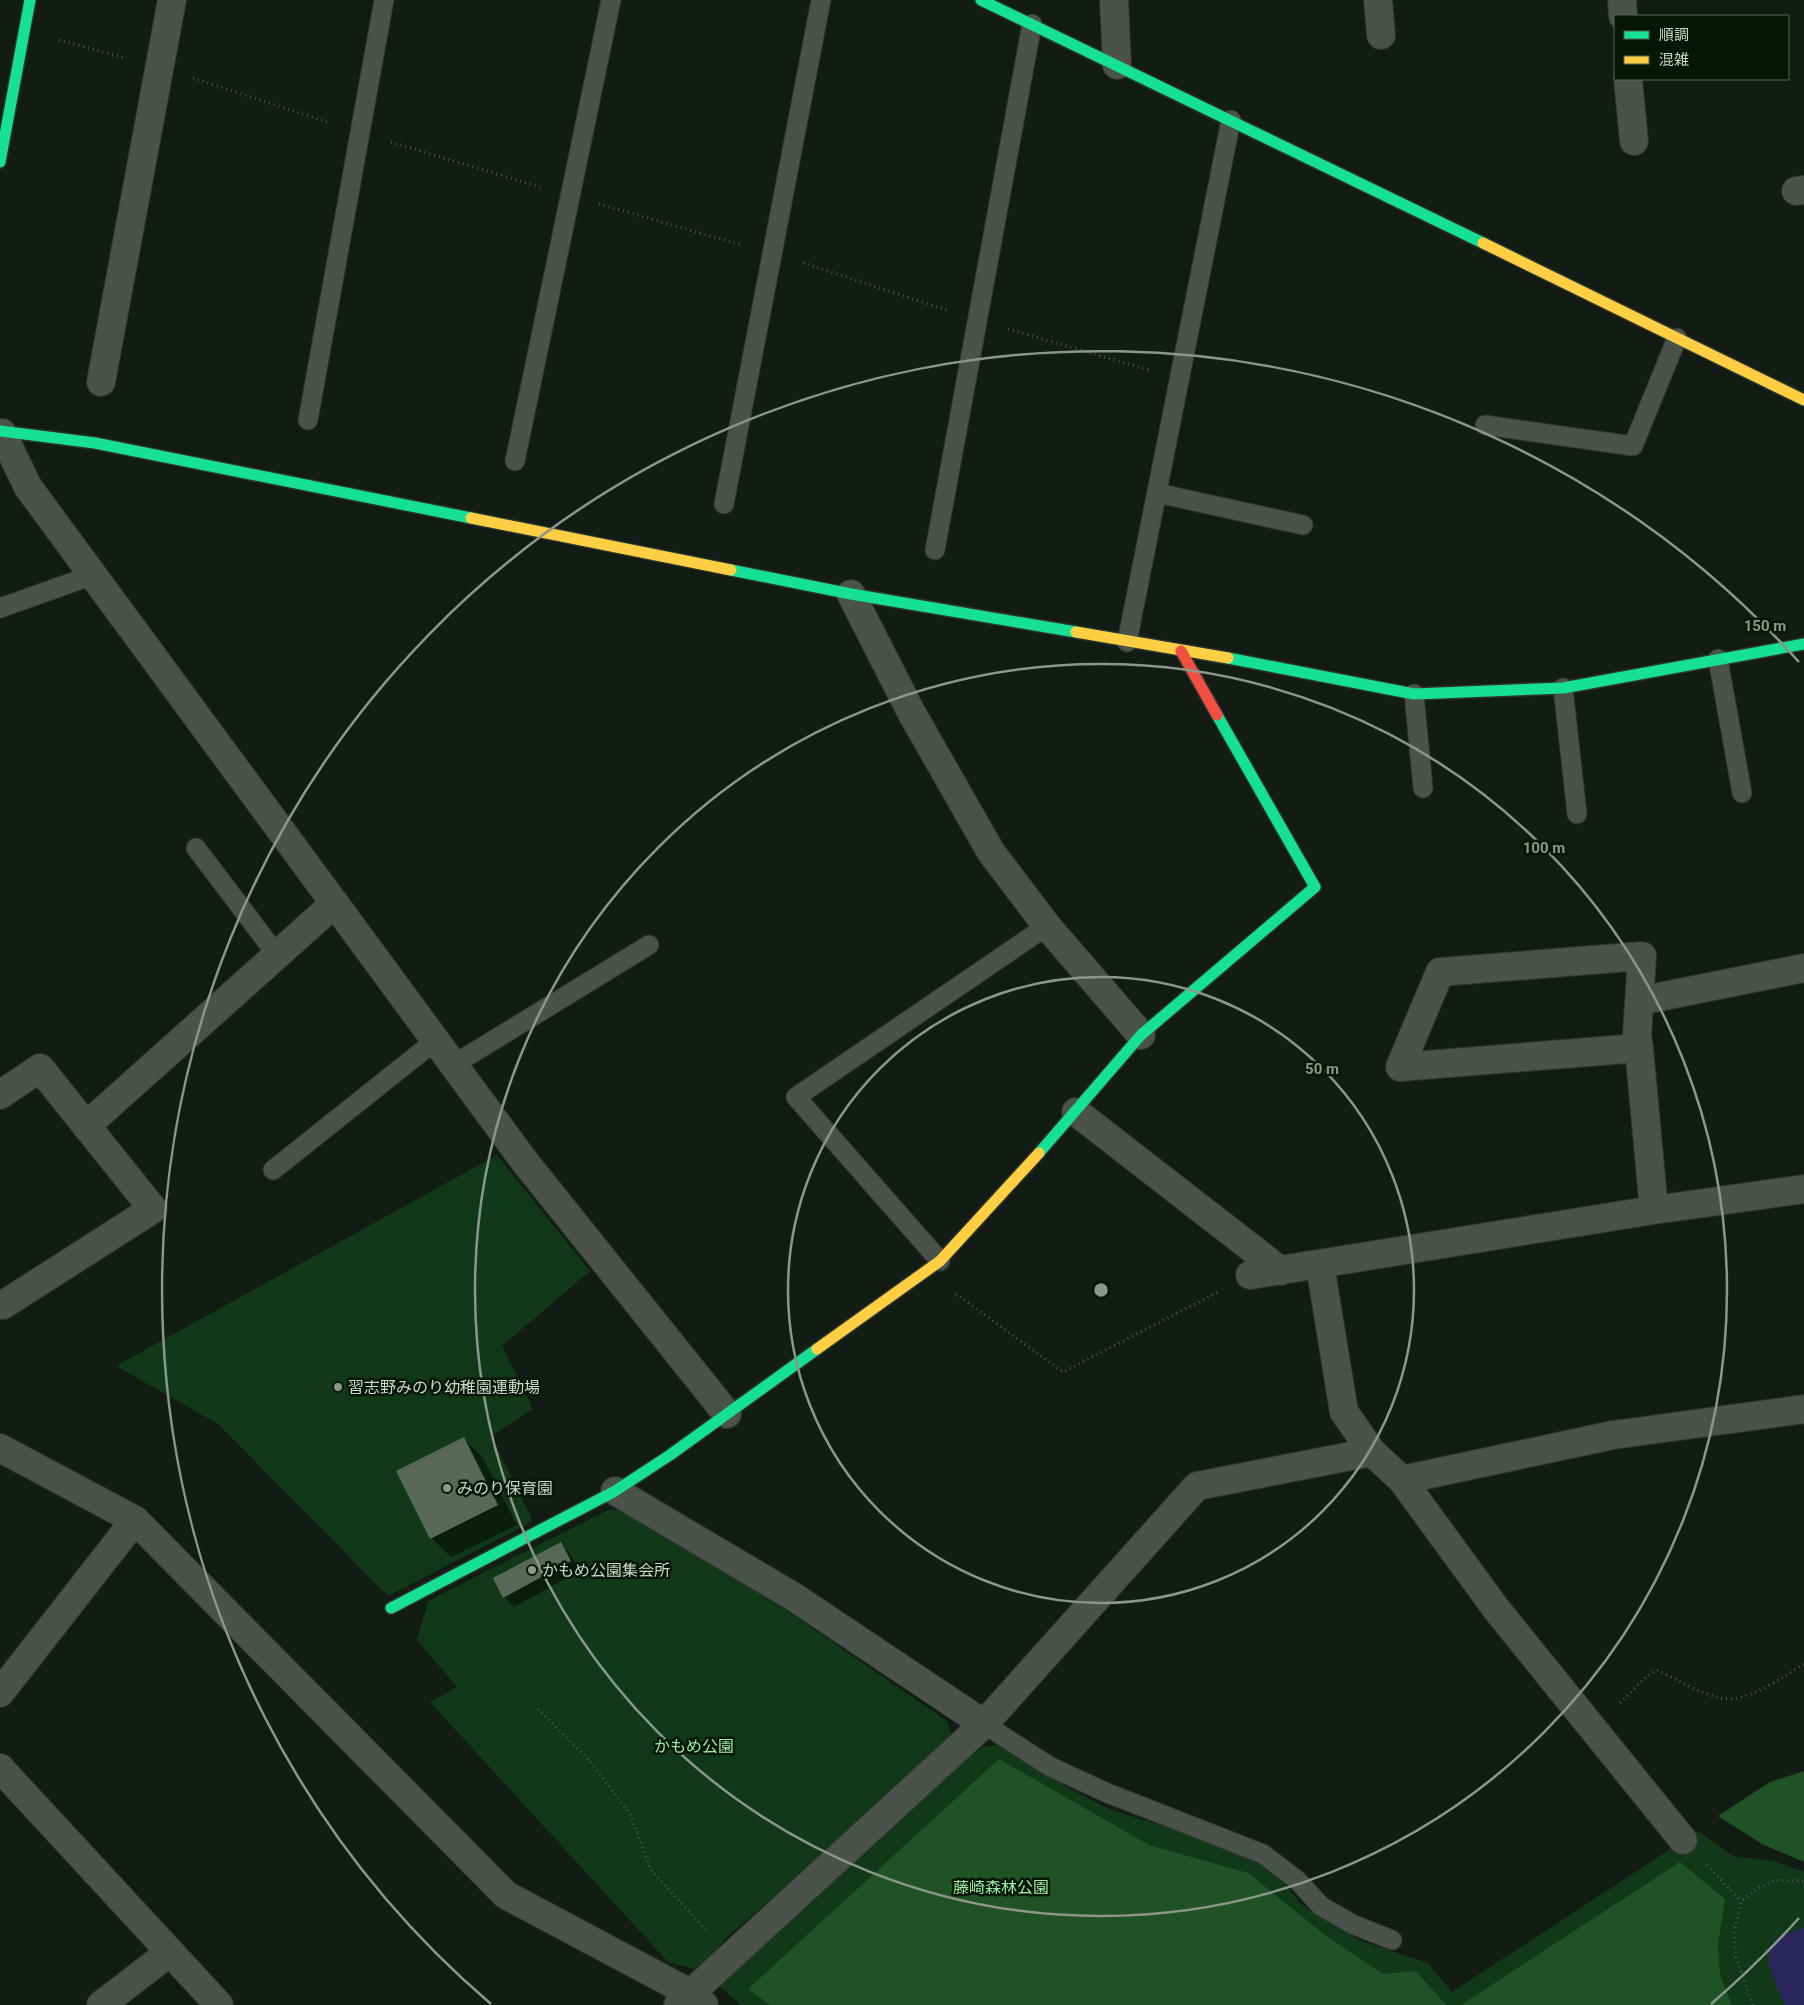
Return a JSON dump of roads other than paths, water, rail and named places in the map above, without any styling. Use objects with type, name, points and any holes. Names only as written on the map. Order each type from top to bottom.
[{"type":"street","points":[[0,162],[30,0]]},
{"type":"street","points":[[100,382],[172,0]]},
{"type":"street","points":[[980,0],[1231,120],[1804,400]]},
{"type":"street","points":[[1114,0],[1117,65]]},
{"type":"street","points":[[1378,0],[1381,35]]},
{"type":"street","points":[[1622,0],[1623,15]]},
{"type":"street","points":[[1628,80],[1634,141]]},
{"type":"street","points":[[1,432],[28,487],[435,1041],[525,1162],[727,1414]]},
{"type":"street","points":[[1,432],[95,443],[851,594],[1181,651],[1414,694],[1563,688],[1804,644]]},
{"type":"street","points":[[851,594],[910,710],[991,852],[1047,926],[1141,1035]]},
{"type":"street","points":[[391,1608],[615,1491],[727,1414],[933,1266],[1076,1112],[1141,1035],[1315,887],[1181,651]]},
{"type":"street","points":[[86,1126],[335,903]]},
{"type":"street","points":[[1639,1048],[1400,1067],[1440,972],[1642,956],[1637,1035],[1639,1048],[1654,1210]]},
{"type":"street","points":[[1639,1002],[1804,968]]},
{"type":"street","points":[[0,1095],[40,1068],[153,1210],[3,1305],[0,1304]]},
{"type":"street","points":[[1076,1112],[1281,1271]]},
{"type":"street","points":[[1250,1275],[1654,1210],[1804,1189]]},
{"type":"street","points":[[1320,1264],[1344,1412],[1372,1452],[1402,1480],[1497,1610],[1592,1730],[1683,1840]]},
{"type":"street","points":[[1402,1480],[1613,1435],[1804,1409]]},
{"type":"street","points":[[0,1448],[135,1520],[506,1894],[691,2001],[729,1956],[984,1724],[1197,1486],[1372,1452]]},
{"type":"street","points":[[615,1491],[794,1597],[984,1724]]},
{"type":"street","points":[[0,1693],[135,1520]]},
{"type":"street","points":[[0,1768],[218,2005]]},
{"type":"street","points":[[101,2005],[170,1952]]},
{"type":"lane","points":[[308,420],[384,0]]},
{"type":"lane","points":[[515,461],[611,0]]},
{"type":"lane","points":[[724,504],[822,0]]},
{"type":"lane","points":[[935,550],[1032,24]]},
{"type":"lane","points":[[1127,642],[1231,120]]},
{"type":"lane","points":[[1485,425],[1633,446],[1677,338]]},
{"type":"lane","points":[[1157,492],[1303,525]]},
{"type":"lane","points":[[0,608],[93,575]]},
{"type":"lane","points":[[1718,659],[1742,793]]},
{"type":"lane","points":[[1563,688],[1577,814]]},
{"type":"lane","points":[[1414,694],[1423,788]]},
{"type":"lane","points":[[196,848],[277,955]]},
{"type":"lane","points":[[933,1266],[796,1097],[1047,926]]},
{"type":"lane","points":[[453,1065],[649,945]]},
{"type":"lane","points":[[272,1170],[435,1041]]},
{"type":"lane","points":[[984,1724],[1049,1766],[1105,1792],[1263,1854],[1297,1880],[1322,1906],[1352,1924],[1392,1940]]},
{"type":"place","name":"習志野みのり幼稚園運動場","points":[[338,1387]]},
{"type":"place","name":"みのり保育園","points":[[447,1488]]},
{"type":"place","name":"かもめ公園集会所","points":[[532,1570]]},
{"type":"park label","name":"かもめ公園","points":[[694,1746]]},
{"type":"park label","name":"藤崎森林公園","points":[[1001,1887]]}]
